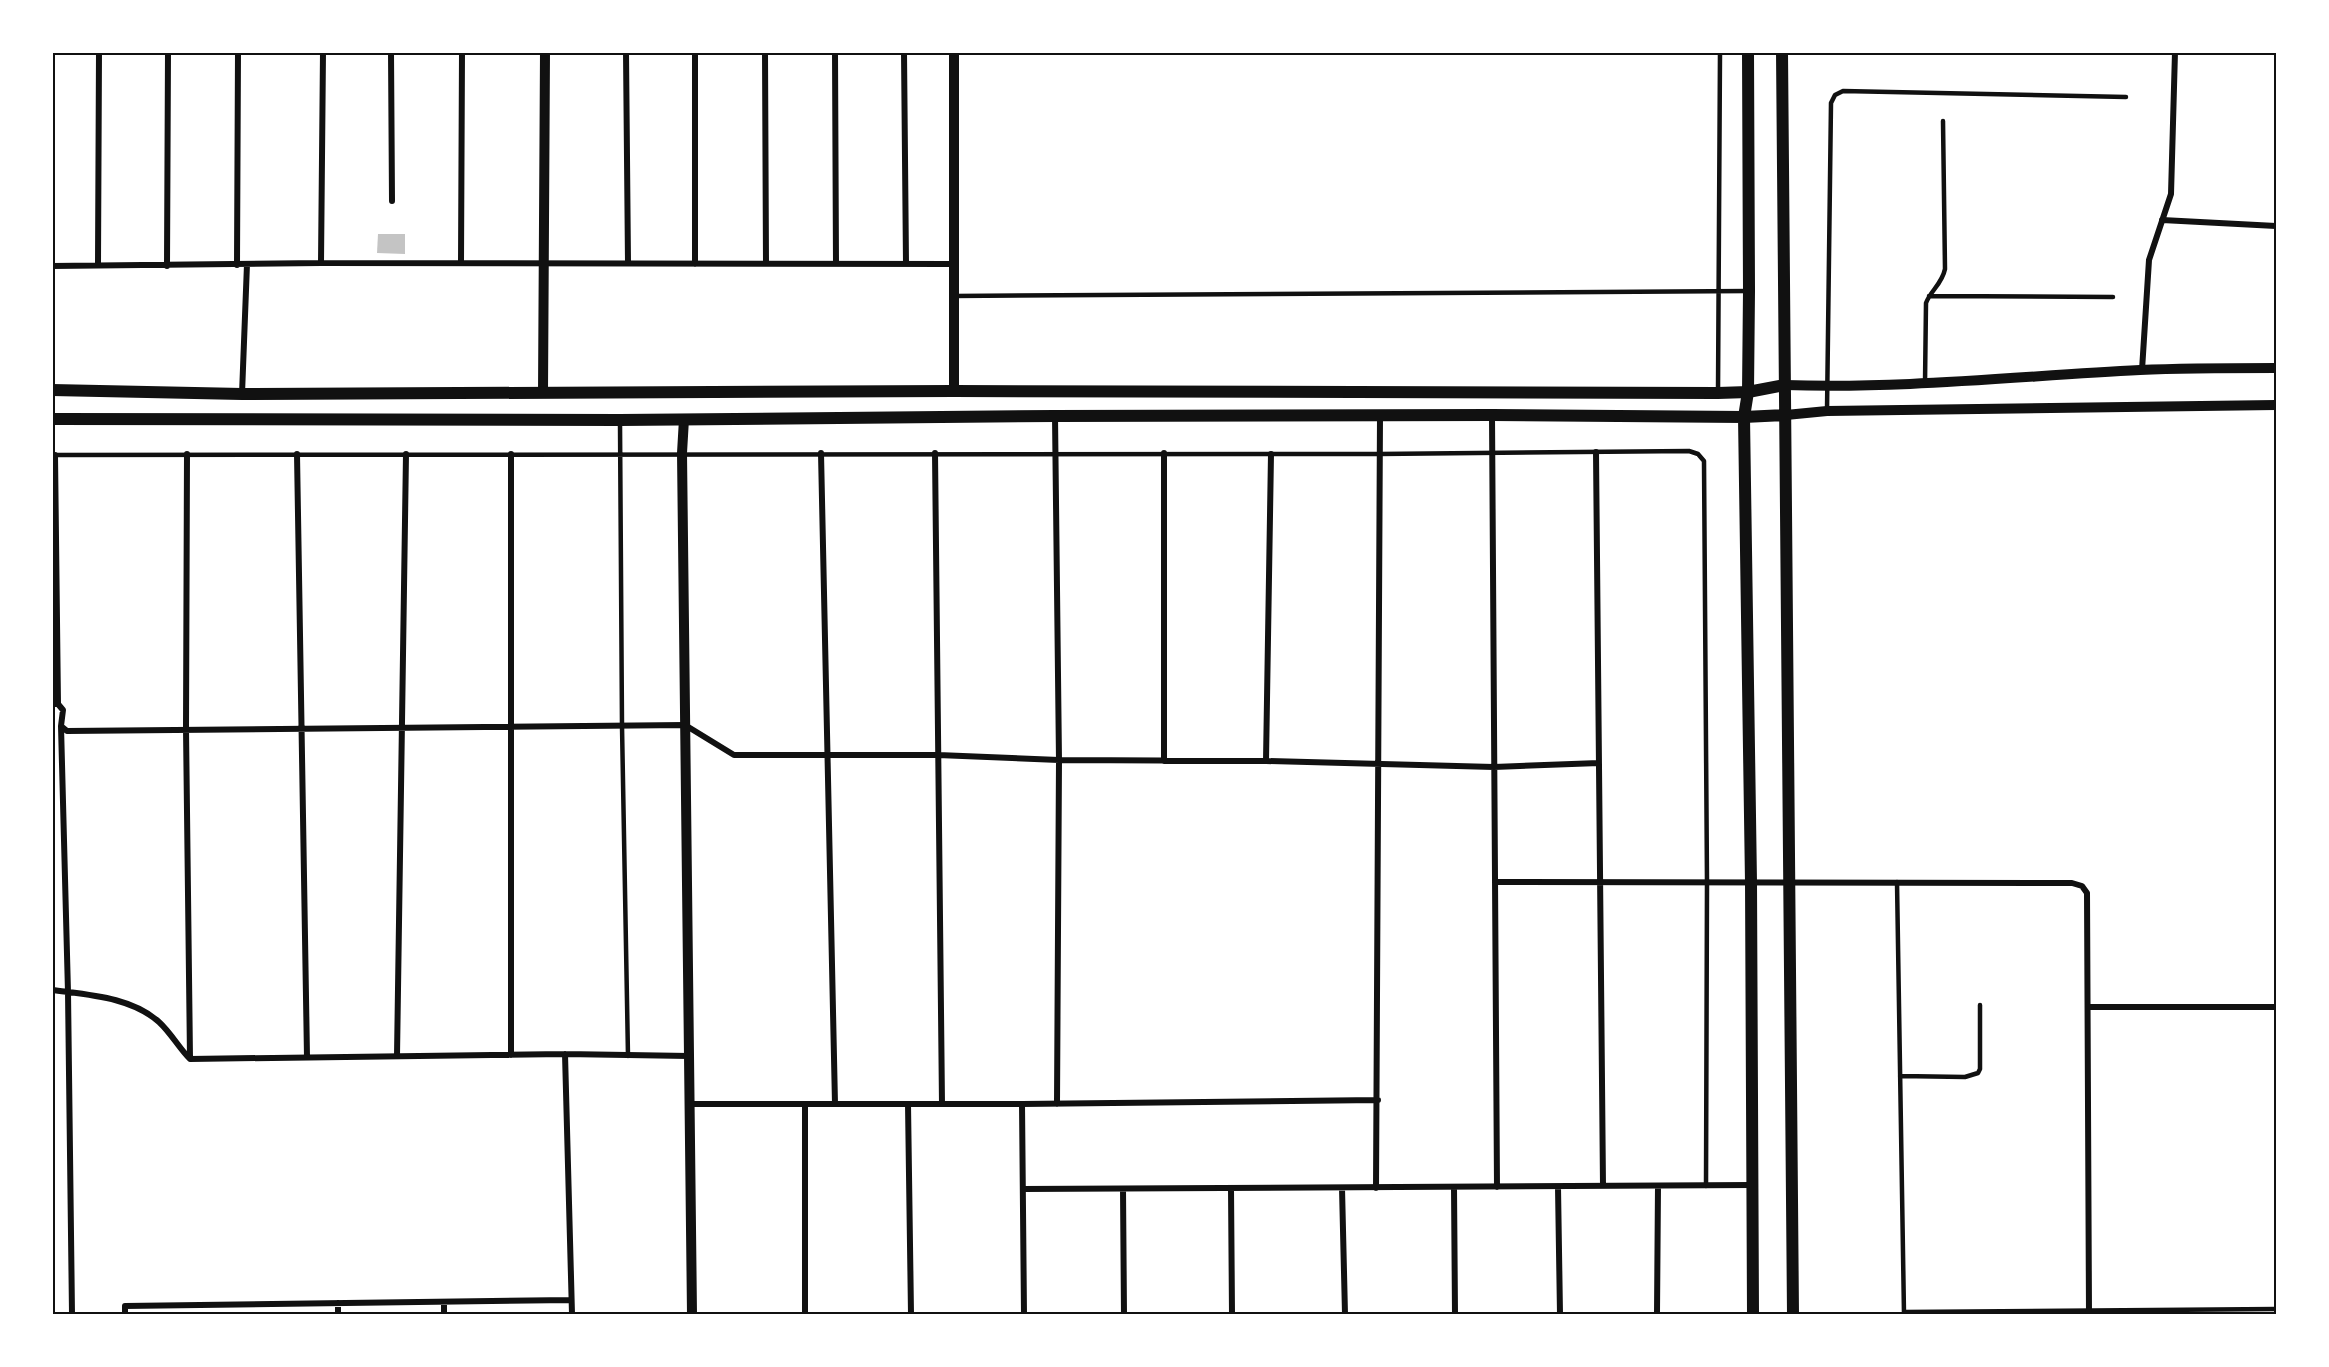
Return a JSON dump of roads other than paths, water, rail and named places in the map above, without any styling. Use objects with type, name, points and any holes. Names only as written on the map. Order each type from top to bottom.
[{"type":"main road","points":[[1748,52],[1748,392],[1744,417],[1751,882],[1753,1314]]},
{"type":"main road","points":[[1782,52],[1793,1314]]},
{"type":"main road","points":[[52,390],[242,394],[954,391],[1718,393],[1748,392],[1785,385]]},
{"type":"main road","points":[[52,419],[620,420],[1056,416],[1744,417],[1786,415]]},
{"type":"street","points":[[98,265],[99,52]]},
{"type":"street","points":[[167,266],[168,52]]},
{"type":"street","points":[[237,265],[238,52]]},
{"type":"street","points":[[321,263],[323,52]]},
{"type":"street","points":[[391,52],[392,201]]},
{"type":"street","points":[[461,263],[462,52]]},
{"type":"street","points":[[543,393],[545,52]]},
{"type":"street","points":[[626,52],[627,263]]},
{"type":"street","points":[[695,52],[695,264]]},
{"type":"street","points":[[765,52],[766,264]]},
{"type":"street","points":[[836,52],[836,264]]},
{"type":"street","points":[[904,52],[906,264]]},
{"type":"street","points":[[954,52],[954,391]]},
{"type":"street","points":[[2142,370],[2149,260],[2171,194],[2175,52]]},
{"type":"street","points":[[2162,219],[2277,225]]},
{"type":"street","points":[[52,266],[321,263],[955,264]]},
{"type":"street","points":[[242,394],[247,264]]},
{"type":"street","points":[[1785,385],[1826,387],[2142,370],[2277,368]]},
{"type":"street","points":[[1786,415],[1827,411],[2277,405]]},
{"type":"street","points":[[1492,415],[1497,1187]]},
{"type":"street","points":[[1056,416],[1059,760],[1057,1104]]},
{"type":"street","points":[[1376,1188],[1380,416]]},
{"type":"street","points":[[684,419],[682,453],[692,1314]]},
{"type":"street","points":[[1596,452],[1603,1186]]},
{"type":"street","points":[[821,453],[835,1104]]},
{"type":"street","points":[[935,453],[942,1104]]},
{"type":"street","points":[[1164,453],[1164,761]]},
{"type":"street","points":[[187,454],[186,729],[190,1059]]},
{"type":"street","points":[[297,454],[307,1057]]},
{"type":"street","points":[[397,1056],[406,454]]},
{"type":"street","points":[[511,454],[511,1054]]},
{"type":"street","points":[[1266,761],[1271,454]]},
{"type":"street","points":[[54,455],[55,704],[63,710],[61,726],[68,992],[72,1314]]},
{"type":"street","points":[[61,726],[67,731],[685,725],[734,755],[938,755],[1059,760],[1266,761],[1494,767],[1599,763]]},
{"type":"street","points":[[1495,882],[2072,883],[2082,886],[2086,893],[2088,1007],[2089,1312]]},
{"type":"street","points":[[52,990],[106,997],[142,1009],[161,1024],[190,1059]]},
{"type":"street","points":[[2088,1007],[2277,1007]]},
{"type":"street","points":[[190,1059],[511,1054],[689,1056]]},
{"type":"street","points":[[565,1054],[572,1314]]},
{"type":"street","points":[[689,1104],[1057,1104],[1378,1100]]},
{"type":"street","points":[[805,1104],[806,1314]]},
{"type":"street","points":[[908,1104],[911,1314]]},
{"type":"street","points":[[1022,1104],[1024,1314]]},
{"type":"street","points":[[1023,1189],[1752,1185]]},
{"type":"street","points":[[1558,1186],[1560,1314]]},
{"type":"street","points":[[1657,1314],[1658,1186]]},
{"type":"street","points":[[1454,1187],[1455,1314]]},
{"type":"street","points":[[1231,1188],[1232,1314]]},
{"type":"street","points":[[1342,1188],[1345,1314]]},
{"type":"street","points":[[1123,1189],[1124,1314]]},
{"type":"street","points":[[125,1314],[125,1306],[572,1300]]},
{"type":"street","points":[[444,1302],[444,1314]]},
{"type":"street","points":[[338,1303],[338,1314]]},
{"type":"street","points":[[228,1305],[228,1314]]},
{"type":"lane","points":[[1718,393],[1720,52]]},
{"type":"lane","points":[[1827,411],[1831,103],[1835,95],[1843,91],[2126,97]]},
{"type":"lane","points":[[1925,383],[1926,303],[1943,280],[1945,269],[1943,121]]},
{"type":"lane","points":[[953,296],[1749,291]]},
{"type":"lane","points":[[1929,296],[2114,297]]},
{"type":"lane","points":[[620,420],[622,726],[628,1056]]},
{"type":"lane","points":[[54,455],[1379,454],[1689,451],[1698,454],[1704,461],[1707,882],[1706,1186]]},
{"type":"lane","points":[[1896,882],[1904,1313],[2277,1309]]},
{"type":"lane","points":[[1900,1076],[1965,1077],[1978,1073],[1980,1069],[1980,1005]]}]
